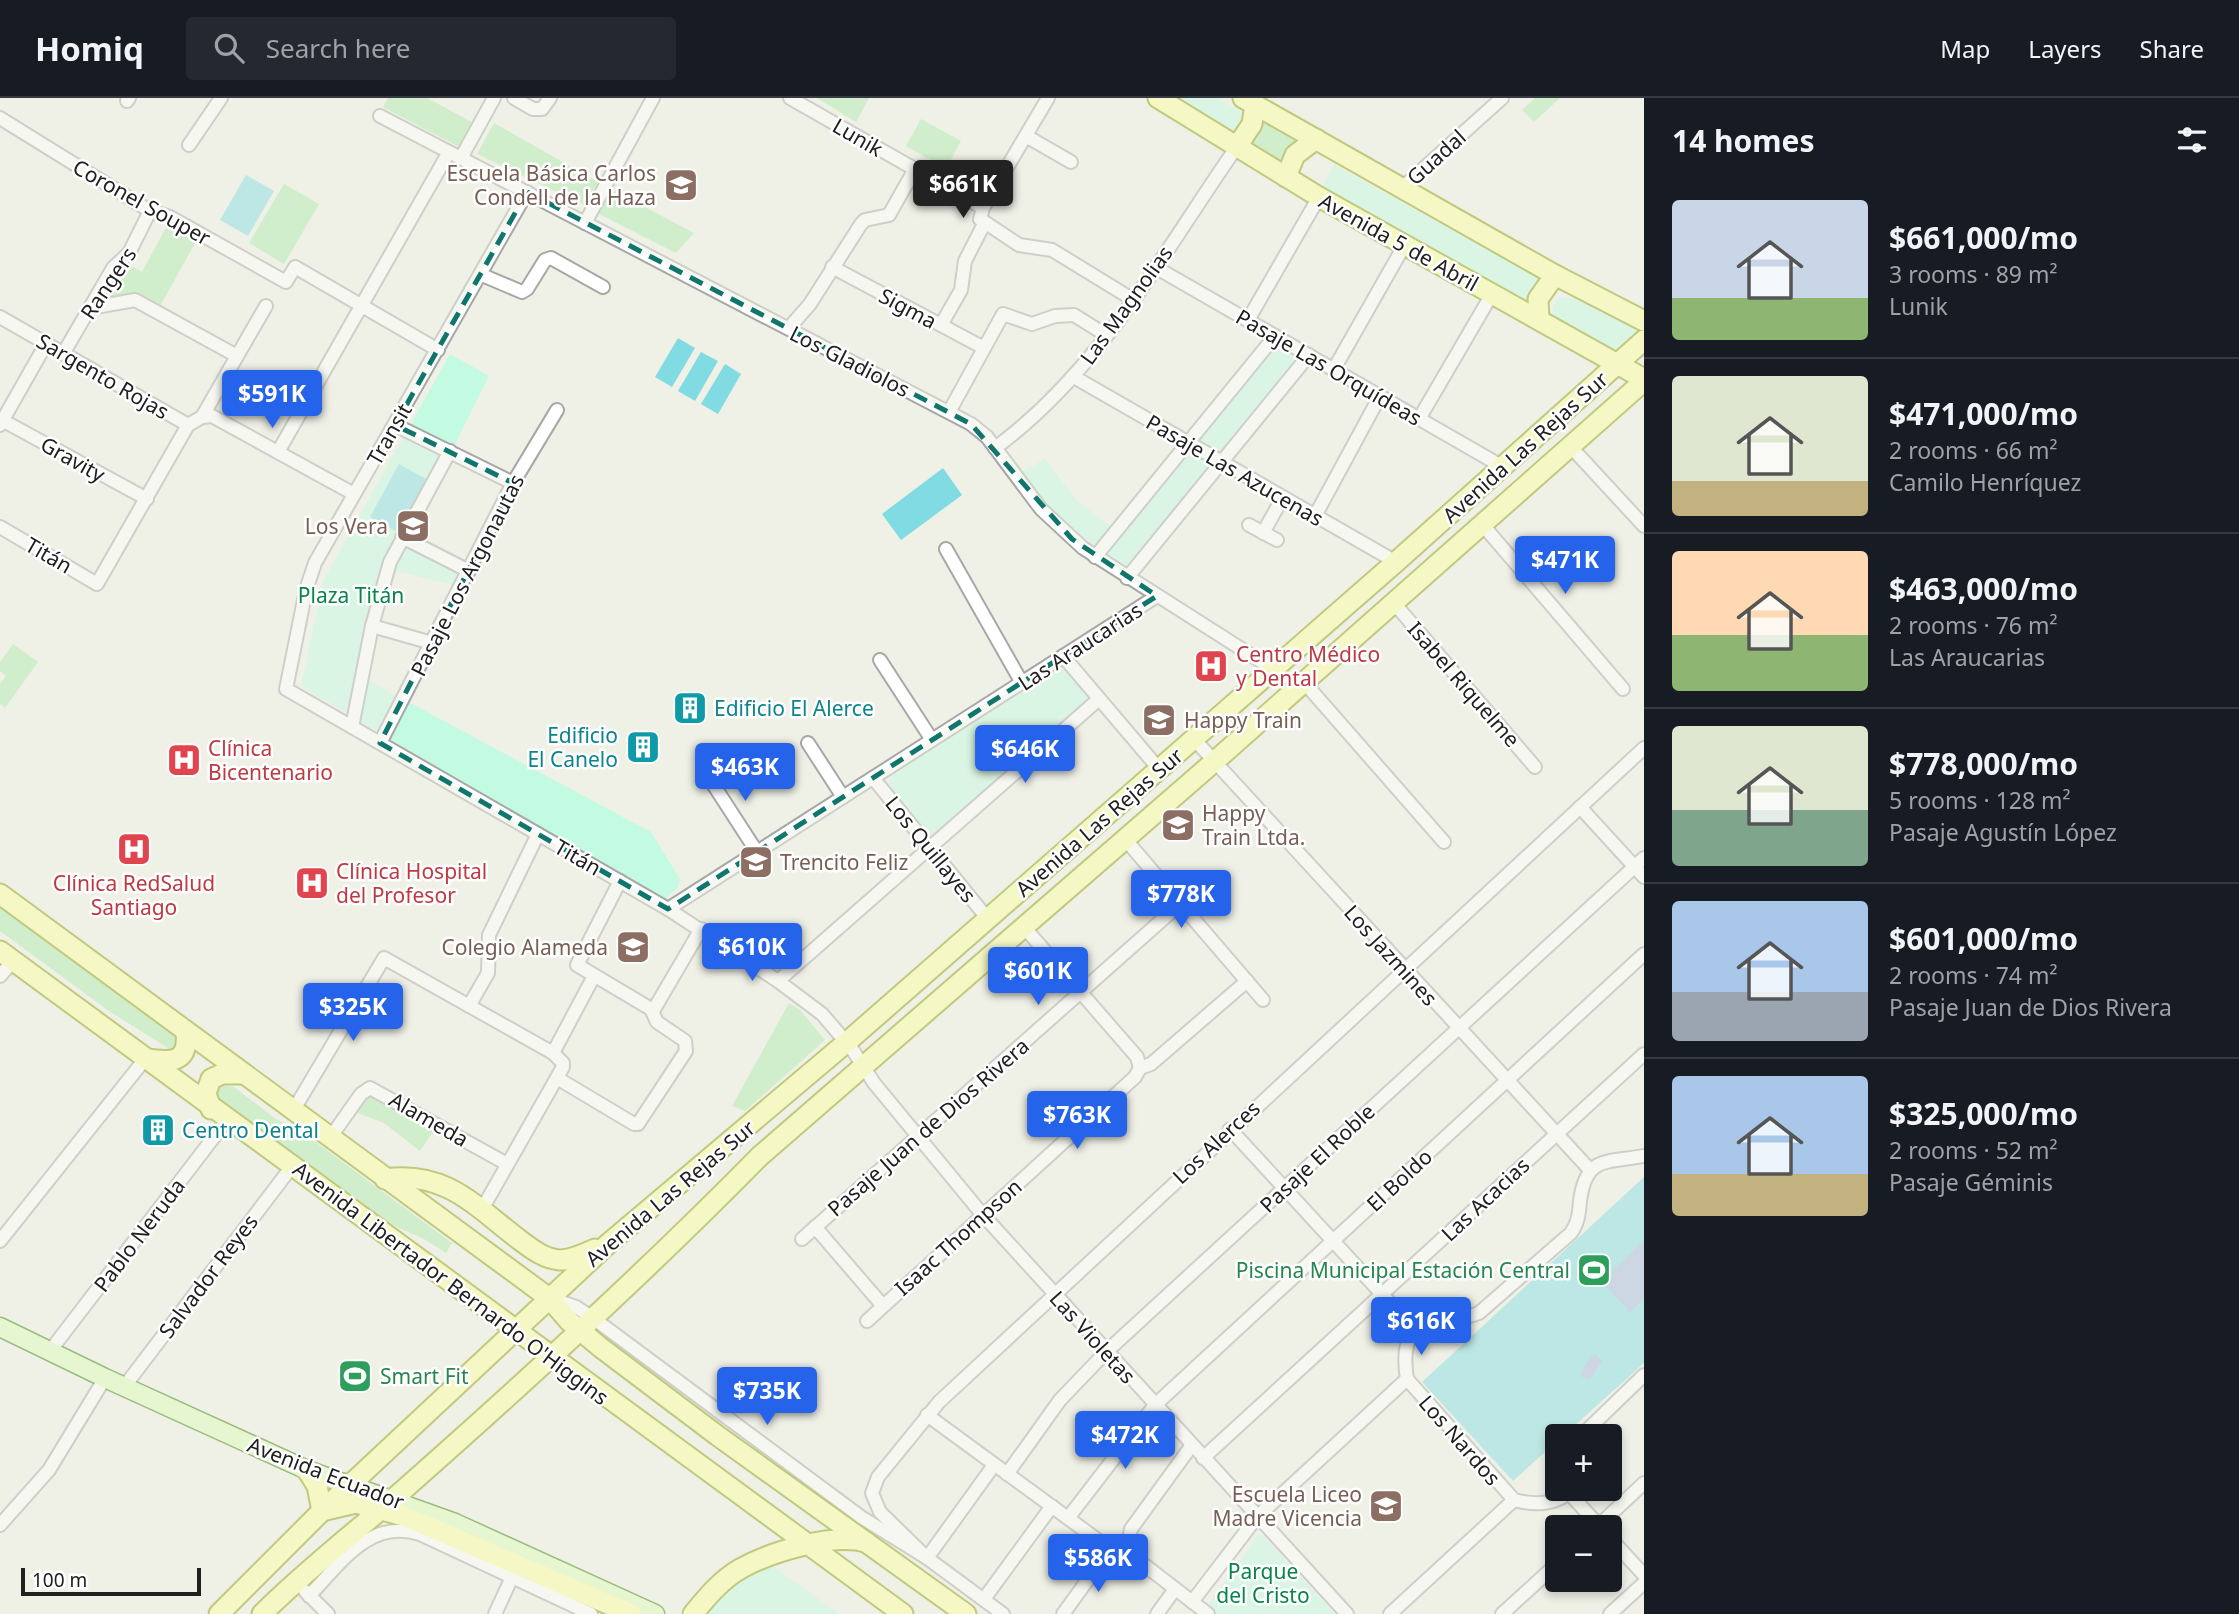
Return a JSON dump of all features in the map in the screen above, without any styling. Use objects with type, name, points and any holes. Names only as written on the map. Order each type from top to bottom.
[{"type":"main road","name":"Avenida 5 de Abril","points":[[1158,98],[1319,197],[1644,380]]},
{"type":"main road","points":[[1238,145],[1254,120],[1250,101]]},
{"type":"main road","points":[[1250,101],[1555,275],[1644,321]]},
{"type":"main road","points":[[1286,177],[1295,155],[1316,139]]},
{"type":"main road","points":[[1539,319],[1538,299],[1555,275]]},
{"type":"main road","name":"Avenida Las Rejas Sur","points":[[219,1614],[322,1511],[609,1243],[850,1045],[988,919],[1396,562],[1644,340]]},
{"type":"main road","name":"Avenida Las Rejas Sur","points":[[262,1614],[295,1581],[387,1505],[551,1358],[711,1207],[760,1156],[1214,761],[1644,380]]},
{"type":"main road","name":"Avenida Libertador Bernardo O'Higgins","points":[[0,894],[586,1324],[718,1436],[966,1614]]},
{"type":"main road","name":"Avenida Libertador Bernardo O'Higgins","points":[[7,956],[903,1614]]},
{"type":"main road","points":[[145,1059],[176,1060],[186,1047],[186,1032]]},
{"type":"main road","points":[[836,1091],[850,1045]]},
{"type":"main road","points":[[219,1114],[206,1093],[211,1079],[222,1074],[242,1074]]},
{"type":"main road","points":[[385,1179],[416,1177],[439,1182],[548,1258],[563,1260],[576,1257],[609,1243]]},
{"type":"main road","name":"Avenida Ecuador","points":[[0,1326],[124,1387],[307,1470],[350,1485],[445,1532],[631,1614]]},
{"type":"main road","points":[[307,1470],[317,1486],[322,1511]]},
{"type":"main road","name":"Avenida Ecuador","points":[[322,1511],[356,1503],[387,1505],[455,1523],[655,1614]]},
{"type":"main road","points":[[693,1614],[710,1593],[741,1569],[769,1557],[840,1539],[871,1544]]},
{"type":"street","points":[[189,145],[221,98]]},
{"type":"street","points":[[278,452],[362,305],[455,155],[494,98]]},
{"type":"street","points":[[514,98],[533,109],[542,109],[550,98]]},
{"type":"street","points":[[585,223],[653,98]]},
{"type":"street","name":"Lunik","points":[[790,98],[983,208]]},
{"type":"street","points":[[1048,98],[980,216],[984,224],[1019,245],[1052,250],[1132,299]]},
{"type":"street","name":"Guadal","points":[[1402,188],[1502,98]]},
{"type":"street","name":"Los Gladiolos","points":[[380,116],[980,430],[1041,509],[1095,557],[1273,669]]},
{"type":"street","name":"Coronel Souper","points":[[0,118],[150,211],[170,217],[286,282],[295,267],[362,305]]},
{"type":"street","points":[[1026,136],[1071,162]]},
{"type":"street","name":"Las Magnolias","points":[[995,448],[1041,411],[1074,377],[1132,299],[1238,145]]},
{"type":"street","points":[[789,328],[810,304],[864,220],[884,218],[892,212],[915,169]]},
{"type":"street","name":"Transit","points":[[286,689],[308,580],[354,494],[482,275],[527,192]]},
{"type":"street","points":[[1248,320],[1319,197]]},
{"type":"street","name":"Rangers","points":[[63,354],[113,268],[129,253],[150,211]]},
{"type":"street","points":[[941,325],[961,290],[965,261],[984,224]]},
{"type":"street","points":[[1334,369],[1404,246]]},
{"type":"street","points":[[482,275],[522,292],[527,289],[545,260],[551,258],[603,287]]},
{"type":"street","name":"Sigma","points":[[832,267],[984,348]]},
{"type":"street","name":"Pasaje Las Orquídeas","points":[[1154,267],[1503,467]]},
{"type":"street","points":[[1419,419],[1492,294]]},
{"type":"street","points":[[90,308],[135,300],[237,356]]},
{"type":"street","points":[[362,305],[438,350]]},
{"type":"street","points":[[265,306],[202,417],[218,419],[354,494]]},
{"type":"street","points":[[949,412],[1003,314],[1032,324],[1055,316],[1074,315],[1106,335]]},
{"type":"street","name":"Sargento Rojas","points":[[0,317],[188,425],[202,417]]},
{"type":"street","points":[[1095,557],[1275,336]]},
{"type":"street","points":[[1,422],[46,344]]},
{"type":"street","points":[[1127,578],[1309,355]]},
{"type":"street","name":"Pasaje Las Azucenas","points":[[1074,377],[1396,562]]},
{"type":"street","points":[[1315,516],[1380,396]]},
{"type":"street","name":"Pasaje Los Argonautas","points":[[380,743],[513,483],[557,410]]},
{"type":"street","name":"Gravity","points":[[1,422],[147,499]]},
{"type":"street","points":[[147,499],[188,425]]},
{"type":"street","points":[[395,425],[513,483]]},
{"type":"street","points":[[1571,447],[1644,526]]},
{"type":"street","points":[[352,727],[372,626],[390,562],[450,451]]},
{"type":"street","points":[[1263,533],[1283,497]]},
{"type":"street","name":"Titán","points":[[0,527],[97,584],[147,499]]},
{"type":"street","points":[[1482,524],[1623,689]]},
{"type":"street","points":[[1249,525],[1276,540]]},
{"type":"street","points":[[402,537],[469,571]]},
{"type":"street","points":[[946,549],[1022,683]]},
{"type":"street","name":"Las Araucarias","points":[[668,909],[1157,596]]},
{"type":"street","name":"Isabel Riquelme","points":[[1393,602],[1535,767]]},
{"type":"street","points":[[372,626],[432,643]]},
{"type":"street","points":[[1063,656],[1159,769]]},
{"type":"street","points":[[880,660],[932,740]]},
{"type":"street","points":[[1303,681],[1444,842]]},
{"type":"street","name":"Titán","points":[[286,689],[701,929],[822,1014],[850,1045]]},
{"type":"street","points":[[778,981],[1099,699]]},
{"type":"street","name":"Los Jazmines","points":[[1193,738],[1590,1170]]},
{"type":"street","points":[[808,743],[843,797]]},
{"type":"street","name":"Los Alerces","points":[[927,1558],[880,1512],[872,1498],[878,1477],[927,1415],[961,1379],[1644,748]]},
{"type":"street","name":"Los Quillayes","points":[[873,778],[988,919]]},
{"type":"street","points":[[713,784],[757,852]]},
{"type":"street","points":[[1580,807],[1639,862],[1644,877]]},
{"type":"street","points":[[469,1006],[488,973],[489,935],[538,834]]},
{"type":"street","points":[[1125,839],[1263,1000]]},
{"type":"street","name":"Pasaje El Roble","points":[[1007,1474],[1060,1400],[1106,1352],[1639,862]]},
{"type":"street","points":[[557,1079],[634,1125],[642,1121],[686,1051],[685,1041],[657,1023],[653,1011],[577,965],[576,961],[620,881]]},
{"type":"street","name":"Pasaje Juan de Dios Rivera","points":[[802,1238],[1180,904]]},
{"type":"street","points":[[1024,927],[1137,1057],[1140,1068]]},
{"type":"street","points":[[653,1011],[701,929]]},
{"type":"street","name":"El Boldo","points":[[1068,1518],[1155,1405],[1644,954]]},
{"type":"street","points":[[0,976],[7,956]]},
{"type":"street","points":[[293,1111],[384,958],[553,1053],[563,1063],[557,1079],[481,1211]]},
{"type":"street","points":[[553,1053],[594,976]]},
{"type":"street","name":"Isaac Thompson","points":[[867,1321],[1135,1077],[1140,1068],[1151,1064],[1247,981]]},
{"type":"street","name":"Las Violetas","points":[[850,1045],[918,1137],[982,1214],[1347,1614]]},
{"type":"street","name":"Las Acacias","points":[[1203,1458],[1644,1054]]},
{"type":"street","points":[[0,1241],[145,1059]]},
{"type":"street","name":"Alameda","points":[[330,1138],[361,1094],[370,1088],[507,1164]]},
{"type":"street","name":"Pablo Neruda","points":[[50,1351],[219,1114]]},
{"type":"street","points":[[1230,1129],[1415,1329]]},
{"type":"street","points":[[1192,1602],[1257,1517],[1407,1379],[1404,1353],[1407,1339],[1415,1329],[1434,1320],[1460,1319],[1479,1312],[1571,1233],[1578,1224],[1583,1180],[1590,1170],[1601,1164],[1644,1156]]},
{"type":"street","name":"Salvador Reyes","points":[[124,1387],[293,1165]]},
{"type":"street","points":[[815,1227],[883,1306]]},
{"type":"street","name":"Avenida Libertador Bernardo O'Higgins","points":[[586,1324],[861,1517],[927,1558],[1003,1614]]},
{"type":"street","points":[[1593,1424],[1644,1375]]},
{"type":"street","points":[[0,1525],[49,1470],[105,1378]]},
{"type":"street","name":"Los Nardos","points":[[1407,1379],[1514,1500]]},
{"type":"street","points":[[927,1415],[1110,1549]]},
{"type":"street","points":[[1192,1446],[1131,1529],[1128,1544],[1138,1560],[1208,1614]]},
{"type":"street","points":[[927,1558],[994,1465]]},
{"type":"street","points":[[1611,1515],[1644,1483]]},
{"type":"street","points":[[1390,1614],[1514,1500],[1532,1504],[1553,1501]]},
{"type":"street","points":[[1578,1501],[1589,1515]]},
{"type":"street","points":[[984,1599],[1052,1506]]},
{"type":"street","name":"Avenida Ecuador","points":[[309,1596],[361,1543],[380,1532],[395,1530],[420,1534],[591,1614]]},
{"type":"street","points":[[1063,1614],[1110,1549],[1128,1544]]},
{"type":"street","points":[[1622,1551],[1644,1575]]},
{"type":"street","points":[[1502,1614],[1545,1575]]},
{"type":"street","points":[[495,1614],[512,1577]]},
{"type":"street","points":[[295,1581],[328,1614]]},
{"type":"street","points":[[1610,1614],[1644,1583]]},
{"type":"street","points":[[1157,1614],[1175,1589]]},
{"type":"highlighted area","points":[[527,192],[971,424],[1072,539],[1157,596],[668,909],[380,743],[513,483],[395,425]]},
{"type":"green space","points":[[388,98],[427,98],[472,122],[459,147],[383,107]]},
{"type":"green space","points":[[817,98],[869,98],[856,122]]},
{"type":"green space","points":[[1172,98],[1218,98],[1249,116],[1237,136]]},
{"type":"green space","points":[[1535,98],[1560,98],[1534,122],[1522,110]]},
{"type":"green space","points":[[921,119],[961,141],[946,169],[906,146]]},
{"type":"green space","points":[[1265,119],[1299,138],[1282,165],[1247,144]]},
{"type":"green space","points":[[494,123],[598,182],[584,205],[477,154]]},
{"type":"green space","points":[[1334,165],[1546,282],[1531,309],[1319,191]]},
{"type":"green space","points":[[284,184],[319,204],[284,264],[249,243]]},
{"type":"green space","points":[[607,187],[694,233],[676,253],[593,211]]},
{"type":"green space","points":[[168,224],[198,238],[159,308],[132,293],[103,298],[125,262],[142,272]]},
{"type":"green space","points":[[1560,298],[1577,298],[1640,332],[1614,354],[1553,319],[1553,304]]},
{"type":"green space","points":[[1276,342],[1301,358],[1128,569],[1107,556],[1105,552]]},
{"type":"green space","name":"Plaza Titán","points":[[450,354],[489,376],[409,536],[468,565],[458,586],[391,570],[358,675],[651,832],[680,879],[678,887],[663,901],[301,686],[324,579]]},
{"type":"green space","points":[[1045,459],[1078,502],[1112,527],[1097,547],[1065,524],[1020,473]]},
{"type":"green space","points":[[13,644],[38,662],[5,708],[0,704],[0,684],[6,676],[0,671],[0,662]]},
{"type":"green space","points":[[1062,667],[1093,700],[930,839],[889,786],[889,776],[1054,669]]},
{"type":"green space","points":[[0,901],[182,1037],[174,1052],[109,1011],[0,931]]},
{"type":"green space","points":[[789,1003],[800,1010],[825,1040],[745,1111],[732,1106]]},
{"type":"green space","points":[[223,1085],[234,1087],[276,1119],[302,1132],[452,1243],[446,1253],[424,1239],[388,1223],[219,1099],[217,1091]]},
{"type":"green space","points":[[374,1092],[435,1129],[420,1151],[384,1123],[355,1112],[367,1094]]},
{"type":"green space","name":"Parque del Cristo","points":[[1260,1533],[1335,1614],[1201,1614]]},
{"type":"green space","points":[[771,1565],[840,1614],[702,1614],[743,1579]]},
{"type":"shaded area","points":[[246,175],[274,191],[248,236],[220,220]]},
{"type":"shaded area","points":[[678,338],[695,348],[672,387],[655,377]]},
{"type":"shaded area","points":[[701,352],[718,361],[695,401],[678,391]]},
{"type":"shaded area","points":[[725,364],[741,374],[718,414],[701,404]]},
{"type":"shaded area","points":[[399,464],[428,480],[399,533],[370,517]]},
{"type":"shaded area","points":[[943,468],[962,495],[901,540],[882,514]]},
{"type":"shaded area","name":"Piscina Municipal Estación Central","points":[[1644,1177],[1644,1363],[1576,1424],[1545,1424],[1545,1452],[1513,1481],[1422,1382]]},
{"type":"shaded area","points":[[1644,1241],[1644,1299],[1630,1312],[1601,1281]]},
{"type":"shaded area","points":[[1595,1354],[1602,1361],[1590,1380],[1580,1376],[1586,1363]]},
{"type":"place","name":"Escuela Básica Carlos Condell de la Haza","points":[[681,185]]},
{"type":"place","name":"Los Vera","points":[[413,526]]},
{"type":"place","name":"Centro Médico y Dental","points":[[1211,666]]},
{"type":"place","name":"Edificio El Alerce","points":[[690,708]]},
{"type":"place","name":"Happy Train","points":[[1159,720]]},
{"type":"place","name":"Edificio El Canelo","points":[[643,747]]},
{"type":"place","name":"Clínica Bicentenario","points":[[184,760]]},
{"type":"place","name":"Happy Train Ltda.","points":[[1178,825]]},
{"type":"place","name":"Clínica RedSalud Santiago","points":[[134,849]]},
{"type":"place","name":"Trencito Feliz","points":[[756,862]]},
{"type":"place","name":"Clínica Hospital del Profesor","points":[[312,883]]},
{"type":"place","name":"Colegio Alameda","points":[[633,947]]},
{"type":"place","name":"Centro Dental","points":[[158,1130]]},
{"type":"place","name":"Piscina Municipal Estación Central","points":[[1594,1270]]},
{"type":"place","name":"Smart Fit","points":[[355,1376]]},
{"type":"place","name":"Escuela Liceo Madre Vicencia","points":[[1386,1506]]}]
